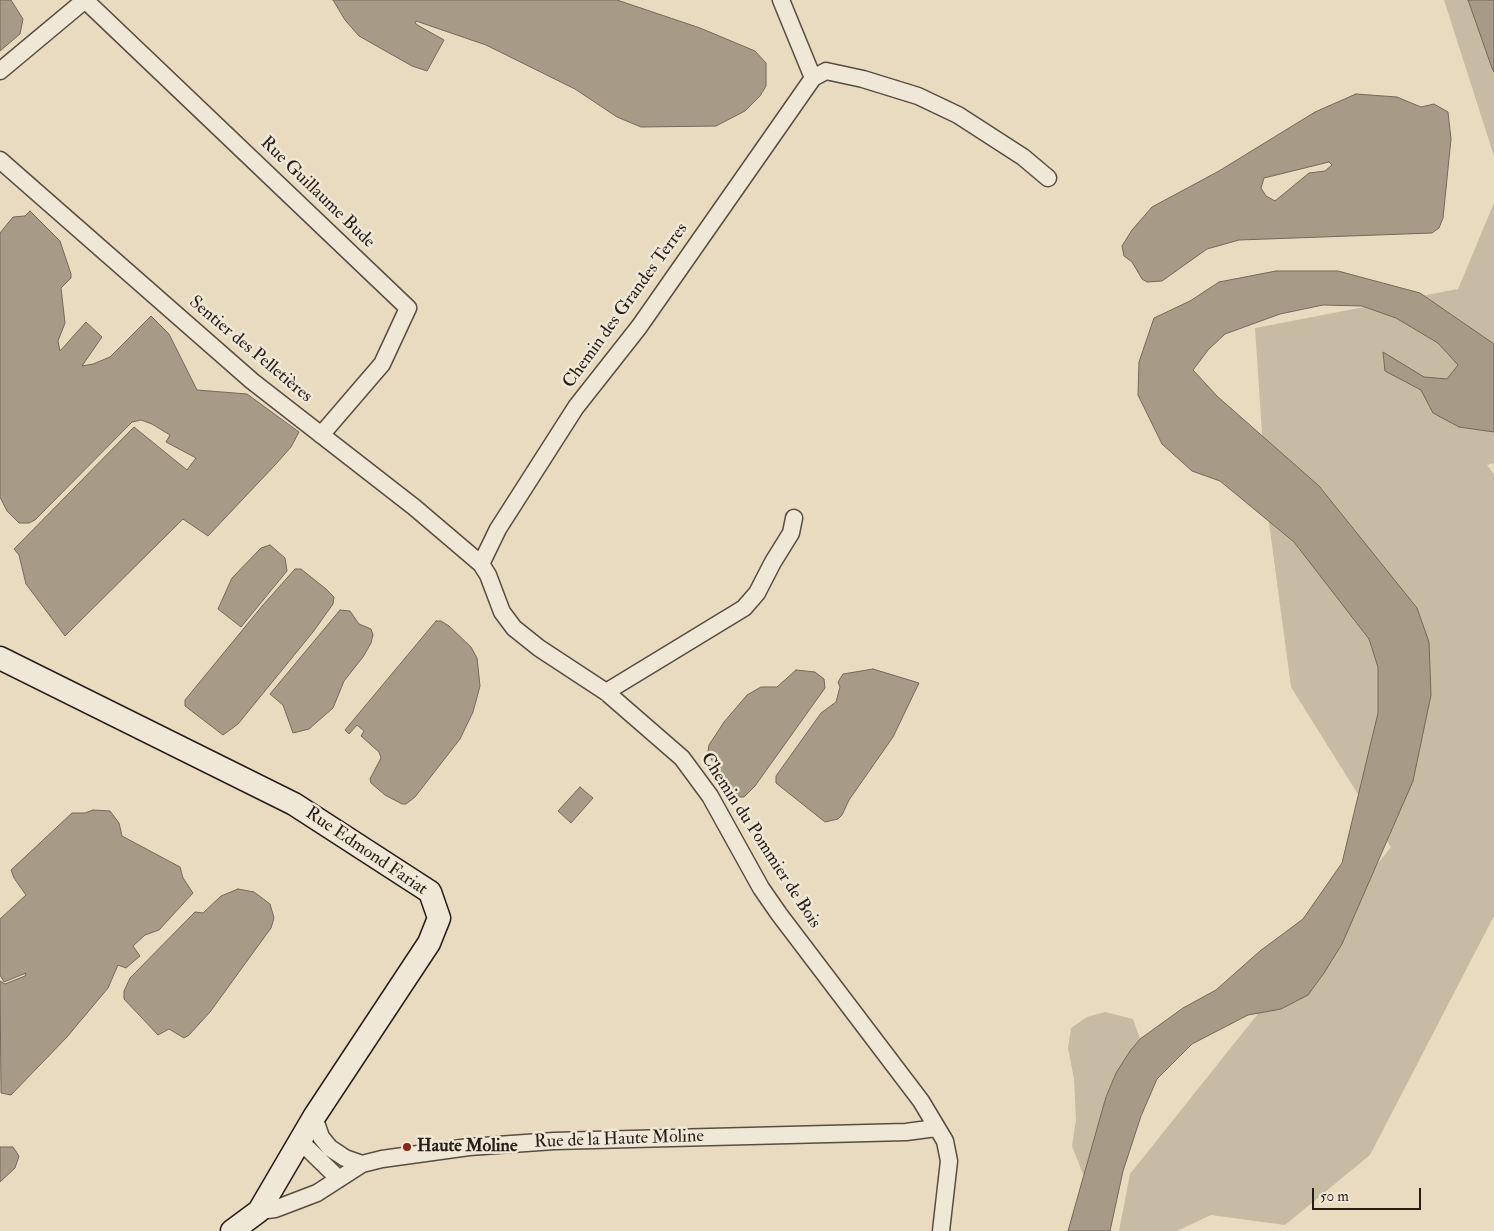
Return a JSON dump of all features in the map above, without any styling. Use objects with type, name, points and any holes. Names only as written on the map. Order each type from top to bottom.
[{"type":"street","points":[[0,71],[85,0]]},
{"type":"street","name":"Rue Guillaume Bude","points":[[85,0],[408,308],[382,364],[321,435]]},
{"type":"street","points":[[781,0],[813,78],[826,71],[863,79],[918,96],[958,115],[1024,157],[1048,178]]},
{"type":"street","name":"Chemin des Grandes Terres","points":[[481,564],[498,529],[576,407],[639,327],[813,78]]},
{"type":"street","name":"Sentier des Pelletières","points":[[0,160],[252,381],[414,507],[481,564]]},
{"type":"street","points":[[606,692],[744,608],[757,593],[772,562],[791,533],[794,518]]},
{"type":"street","name":"Chemin du Pommier de Bois","points":[[481,564],[488,575],[502,612],[514,628],[539,648],[606,692],[682,758],[710,796],[761,888],[779,914],[922,1101],[945,1141],[949,1161],[941,1231]]},
{"type":"street","name":"Rue Edmond Fariat","points":[[0,658],[294,804],[430,892],[439,918],[429,943],[314,1117],[301,1142],[280,1172],[259,1211]]},
{"type":"street","points":[[314,1117],[321,1137],[330,1148],[345,1158],[362,1164]]},
{"type":"street","name":"Rue de la Haute Moline","points":[[232,1231],[259,1211],[275,1209],[317,1193],[362,1164],[382,1159],[450,1150],[554,1141],[906,1132],[936,1128]]},
{"type":"street","points":[[301,1142],[339,1180]]},
{"type":"shaded area","points":[[0,0],[11,0],[23,19],[20,34],[0,51]]},
{"type":"shaded area","points":[[333,0],[617,0],[700,28],[755,51],[766,63],[766,86],[760,96],[745,111],[716,126],[641,127],[617,117],[575,89],[486,45],[416,21],[415,23],[419,26],[444,40],[427,71],[412,66],[359,36],[345,20]]},
{"type":"shaded area","points":[[1444,0],[1494,0],[1494,156]]},
{"type":"shaded area","points":[[1468,0],[1494,0],[1494,72],[1492,68]]},
{"type":"shaded area","points":[[1356,94],[1397,97],[1421,107],[1434,104],[1448,112],[1451,139],[1443,218],[1439,228],[1432,233],[1239,240],[1207,249],[1162,281],[1147,282],[1142,279],[1132,262],[1124,256],[1122,246],[1132,230],[1152,207],[1219,171],[1315,112]],"holes":[[[1329,162],[1332,165],[1325,171],[1309,173],[1275,201],[1266,196],[1261,188],[1264,178]]]},
{"type":"shaded area","points":[[1494,203],[1494,463],[1487,465],[1494,474],[1494,916],[1370,1155],[1285,1225],[1211,1215],[1177,1231],[1119,1231],[1130,1174],[1391,847],[1291,687],[1267,508],[1255,328],[1458,289]]},
{"type":"shaded area","points":[[30,211],[60,241],[71,274],[71,278],[61,288],[65,323],[58,341],[60,351],[86,322],[102,337],[82,366],[93,364],[110,357],[151,316],[169,334],[197,390],[247,394],[299,432],[291,447],[208,536],[183,519],[65,636],[26,584],[19,555],[14,549],[134,427],[187,470],[196,458],[166,442],[170,435],[152,424],[141,420],[132,422],[35,520],[29,523],[19,523],[7,511],[0,497],[0,233],[13,217],[25,216]]},
{"type":"shaded area","points":[[1276,271],[1338,271],[1420,293],[1494,344],[1494,432],[1459,427],[1433,413],[1421,390],[1385,371],[1383,352],[1424,377],[1447,379],[1458,365],[1438,343],[1396,318],[1362,306],[1323,305],[1280,314],[1225,334],[1208,350],[1193,370],[1217,396],[1319,486],[1417,608],[1429,642],[1431,695],[1413,781],[1342,944],[1324,973],[1308,995],[1281,1009],[1248,1015],[1192,1044],[1157,1079],[1141,1116],[1123,1171],[1110,1231],[1068,1231],[1106,1097],[1116,1073],[1130,1051],[1140,1039],[1183,1008],[1216,990],[1260,951],[1303,919],[1342,863],[1378,713],[1378,667],[1369,639],[1294,542],[1220,481],[1192,471],[1162,444],[1138,395],[1139,362],[1154,318],[1190,301],[1219,282]]},
{"type":"shaded area","points":[[270,545],[285,558],[287,571],[241,627],[218,609],[232,578],[261,548]]},
{"type":"shaded area","points":[[295,569],[301,569],[326,589],[334,597],[333,604],[313,632],[238,724],[223,735],[185,706],[185,700]]},
{"type":"shaded area","points":[[340,610],[350,611],[359,624],[371,629],[373,635],[371,643],[363,657],[344,681],[333,708],[309,729],[293,733],[283,705],[270,694]]},
{"type":"shaded area","points":[[436,621],[441,621],[449,626],[471,647],[477,658],[480,686],[473,712],[460,739],[415,797],[406,804],[402,804],[385,795],[371,783],[370,779],[381,758],[379,752],[361,736],[364,731],[357,725],[349,734],[345,730]]},
{"type":"shaded area","points":[[873,669],[919,683],[893,737],[849,800],[842,815],[838,819],[825,822],[776,783],[776,776],[821,713],[836,702],[840,687],[838,682],[843,674]]},
{"type":"shaded area","points":[[796,670],[815,672],[824,679],[825,688],[755,786],[744,797],[739,797],[717,771],[708,752],[709,745],[724,722],[747,695],[761,687],[777,687]]},
{"type":"shaded area","points":[[580,787],[593,798],[571,823],[558,811]]},
{"type":"shaded area","points":[[93,810],[110,811],[119,823],[122,836],[180,867],[183,878],[193,893],[159,930],[145,935],[133,946],[140,956],[126,968],[118,965],[108,988],[67,1037],[11,1095],[1,1093],[0,981],[5,984],[25,976],[26,973],[4,982],[0,975],[0,919],[26,895],[14,878],[11,870],[72,813],[85,813]]},
{"type":"shaded area","points":[[238,889],[254,892],[270,904],[274,918],[271,928],[210,1012],[189,1035],[184,1038],[169,1029],[158,1035],[124,999],[124,991],[130,978],[195,912],[203,913],[221,896]]},
{"type":"shaded area","points":[[1105,1012],[1133,1019],[1140,1039],[1130,1051],[1106,1097],[1084,1177],[1072,1146],[1076,1120],[1074,1079],[1068,1048],[1071,1028],[1087,1017]]},
{"type":"shaded area","points":[[0,1147],[13,1147],[19,1156],[15,1168],[0,1182]]},
{"type":"place","name":"Haute Moline","points":[[407,1147]]}]
